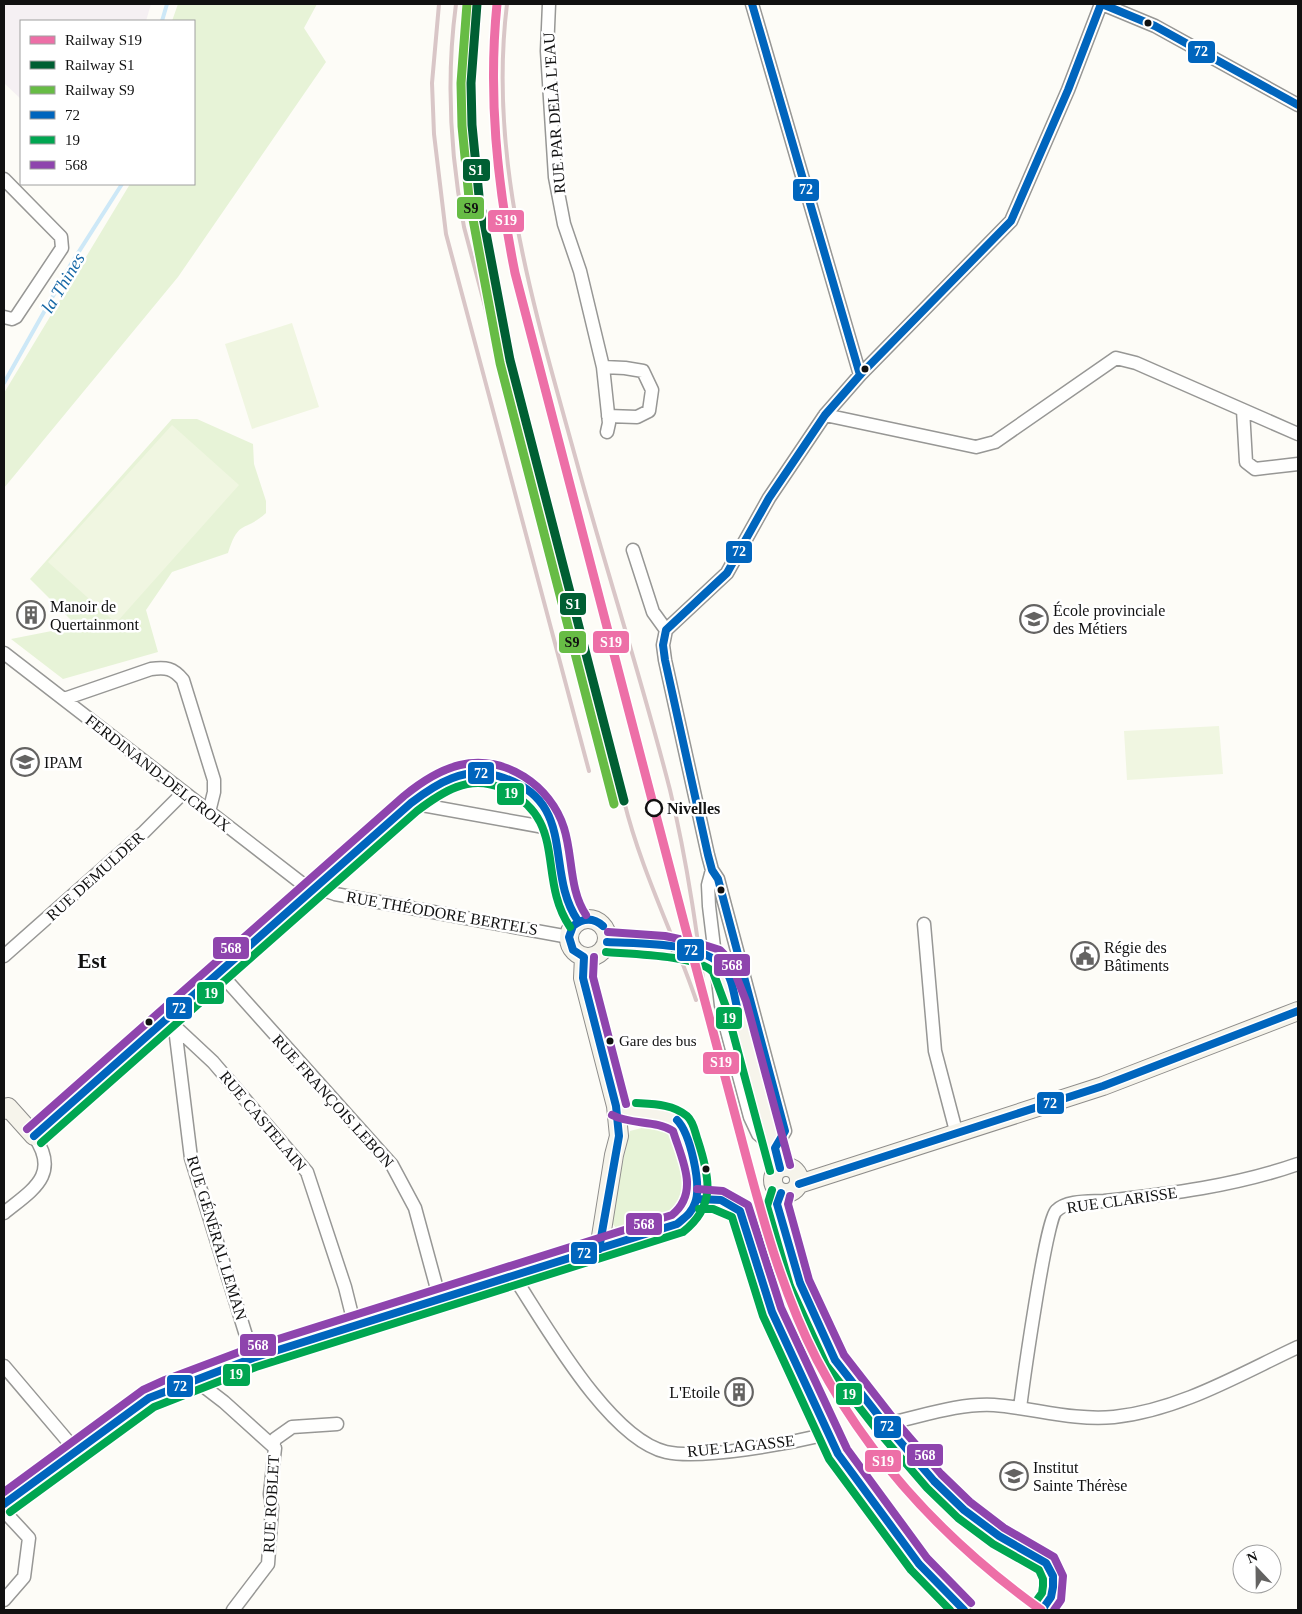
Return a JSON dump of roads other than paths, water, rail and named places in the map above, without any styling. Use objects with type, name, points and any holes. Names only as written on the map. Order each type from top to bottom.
[{"type":"street","name":"RUE PAR DELÀ L'EAU","points":[[549,4],[547,51],[555,177],[564,224],[580,272],[603,367],[608,416],[607,432]]},
{"type":"street","points":[[752,4],[860,375]]},
{"type":"street","points":[[775,1148],[785,1131],[718,879],[712,870],[665,660],[663,645],[666,630],[674,620],[727,573],[769,498],[825,415],[860,375],[1011,221],[1068,90],[1101,4],[1155,26],[1298,105]]},
{"type":"street","points":[[4,180],[61,237],[63,243],[62,248],[16,317],[12,319],[4,317]]},
{"type":"street","points":[[825,415],[976,447],[995,442],[1116,358],[1136,363],[1298,434]]},
{"type":"street","points":[[603,367],[643,371],[652,390],[649,411],[637,417],[608,416]]},
{"type":"street","points":[[1244,410],[1246,462],[1255,469],[1298,464]]},
{"type":"street","points":[[633,550],[653,612],[666,630]]},
{"type":"street","name":"FERDINAND-DELCROIX","points":[[4,653],[300,882],[316,888]]},
{"type":"street","points":[[64,699],[152,669],[167,667],[176,672],[182,680],[214,780],[214,792],[209,812]]},
{"type":"street","points":[[34,1136],[171,1024],[220,973],[411,803],[431,786],[451,776],[475,772],[492,774],[514,781],[534,794],[550,815],[555,829],[569,906],[578,922]]},
{"type":"street","name":"RUE DEMULDER","points":[[4,956],[131,844],[183,793]]},
{"type":"street","points":[[411,803],[555,829]]},
{"type":"street","points":[[712,870],[708,885],[722,1005],[750,1118],[758,1134],[775,1148]]},
{"type":"street","name":"RUE THÉODORE BERTELS","points":[[316,888],[335,894],[569,937]]},
{"type":"street","points":[[585,919],[600,922],[608,934],[607,942],[599,954],[584,957],[573,950],[569,937],[570,931],[578,922],[585,919]]},
{"type":"street","points":[[924,924],[935,1051],[957,1135]]},
{"type":"street","points":[[713,938],[731,930]]},
{"type":"street","points":[[607,942],[664,946]]},
{"type":"street","points":[[584,957],[583,978],[616,1106],[619,1136]]},
{"type":"street","points":[[722,966],[736,1004],[780,1168]]},
{"type":"street","name":"RUE FRANÇOIS LEBON","points":[[220,973],[392,1165],[415,1208],[440,1300]]},
{"type":"street","points":[[799,1184],[799,1176],[794,1170],[787,1167],[780,1168],[772,1178],[776,1190],[781,1193],[792,1193],[799,1184],[957,1135],[1103,1086],[1298,1011]]},
{"type":"street","name":"RUE CASTELAIN","points":[[171,1024],[213,1062],[307,1172],[345,1287],[355,1327]]},
{"type":"street","name":"RUE GÉNÉRAL LEMAN","points":[[171,1024],[192,1158],[254,1358]]},
{"type":"street","points":[[4,1504],[149,1398],[194,1379],[254,1358],[678,1224],[688,1217],[698,1199],[700,1188],[682,1125],[677,1120],[656,1114],[635,1113],[616,1106]]},
{"type":"street","points":[[4,1213],[41,1182],[45,1170],[44,1157],[34,1136],[5,1107]]},
{"type":"street","points":[[599,1249],[614,1155],[619,1136],[635,1113]]},
{"type":"street","name":"RUE CLARISSE","points":[[1020,1408],[1046,1246],[1052,1216],[1056,1211],[1071,1204],[1168,1195],[1237,1181],[1298,1164]]},
{"type":"street","points":[[781,1193],[777,1204],[786,1241],[800,1283],[835,1360],[885,1424],[934,1481],[964,1510],[999,1536],[1046,1562],[1053,1576],[1053,1587],[1047,1602]]},
{"type":"street","points":[[698,1199],[709,1197],[727,1202],[740,1211],[772,1312],[838,1454],[919,1564],[964,1610]]},
{"type":"street","name":"RUE LAGASSE","points":[[514,1277],[560,1348],[602,1405],[627,1430],[654,1447],[666,1452],[686,1454],[714,1452],[828,1434]]},
{"type":"street","points":[[885,1424],[956,1408],[979,1405],[1020,1408],[1061,1415],[1098,1417],[1143,1412],[1176,1402],[1298,1347]]},
{"type":"street","points":[[4,1366],[77,1452]]},
{"type":"street","name":"RUE ROBLET","points":[[194,1379],[224,1402],[275,1448],[270,1494],[272,1508],[268,1564],[233,1610]]},
{"type":"street","name":"RUE ROBLET","points":[[273,1446],[275,1439],[292,1427],[309,1428],[337,1424]]},
{"type":"street","points":[[4,1511],[29,1538],[24,1577],[4,1600]]},
{"type":"waterway","name":"la Thines","points":[[162,20],[167,4]]},
{"type":"waterway","name":"la Thines","points":[[4,383],[71,264],[121,185]]},
{"type":"tunnel","points":[[664,946],[707,956],[722,966]]},
{"type":"railway","points":[[439,4],[432,83],[434,134],[446,234],[589,771]]},
{"type":"railway","points":[[456,4],[451,60],[451,116],[455,171],[464,227],[607,767]]},
{"type":"railway","points":[[507,4],[503,64],[504,124],[510,183],[520,242],[548,358],[670,790],[687,874],[708,1016]]},
{"type":"railway","points":[[624,801],[648,877],[696,1000]]},
{"type":"rail line","name":"S9","points":[[467,4],[461,83],[462,126],[469,198],[500,363],[614,804]]},
{"type":"rail line","name":"S1","points":[[477,4],[471,83],[472,125],[479,196],[510,360],[624,801]]},
{"type":"rail line","name":"S19","points":[[497,4],[493,72],[496,139],[503,206],[515,273],[720,1059],[756,1194],[782,1279],[817,1360],[861,1432],[887,1466],[944,1529],[1007,1584],[1041,1610]]},
{"type":"place","name":"Manoir de Quertainmont","points":[[31,615]]},
{"type":"place","name":"École provinciale des Métiers","points":[[1034,619]]},
{"type":"place","name":"IPAM","points":[[25,762]]},
{"type":"place","name":"Nivelles","points":[[654,808]]},
{"type":"place","name":"Régie des Bâtiments","points":[[1085,956]]},
{"type":"place","name":"Gare des bus","points":[[610,1041]]},
{"type":"place","name":"L'Etoile","points":[[739,1392]]},
{"type":"place","name":"Institut Sainte Thérèse","points":[[1014,1476]]},
{"type":"district","name":"Est","points":[[92,961]]}]
